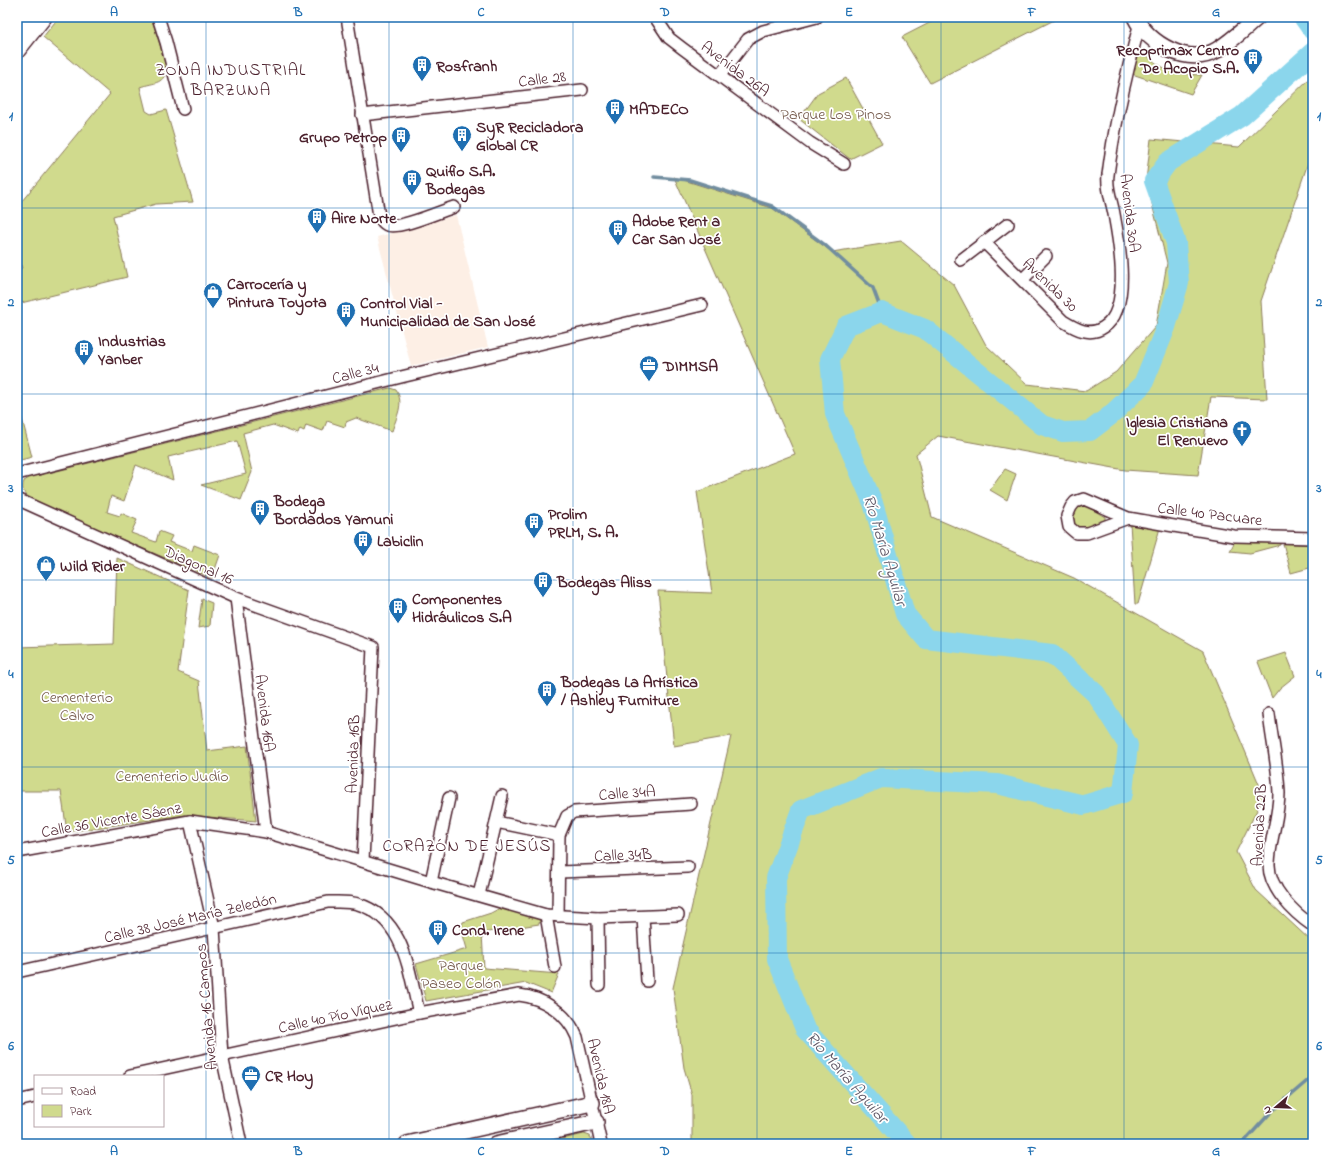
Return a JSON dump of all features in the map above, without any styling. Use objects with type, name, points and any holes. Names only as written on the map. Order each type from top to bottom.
[{"type":"main road","points":[[17,33],[30,17]]},
{"type":"main road","points":[[17,51],[44,17]]},
{"type":"main road","points":[[1137,21],[1156,43],[1180,54],[1197,55],[1216,50],[1258,17]]},
{"type":"main road","points":[[407,1144],[592,1103]]},
{"type":"main road","points":[[496,1144],[596,1122]]},
{"type":"street","points":[[158,17],[183,109]]},
{"type":"street","points":[[347,17],[379,216],[386,225],[398,226],[454,207]]},
{"type":"street","name":"Avenida 26A","points":[[656,17],[669,38],[810,143],[844,164]]},
{"type":"street","points":[[720,75],[748,38],[763,31],[799,19],[817,17]]},
{"type":"street","name":"Avenida 30A","points":[[1103,328],[1109,324],[1116,313],[1122,293],[1122,273],[1107,177],[1137,21]]},
{"type":"street","name":"Calle 28","points":[[362,115],[582,90]]},
{"type":"street","points":[[961,260],[1008,224]]},
{"type":"street","name":"Avenida 30","points":[[984,242],[1063,320],[1075,328],[1088,332],[1103,328]]},
{"type":"street","points":[[1023,279],[1046,256]]},
{"type":"street","name":"Calle 34","points":[[17,474],[394,379],[702,305]]},
{"type":"street","name":"Diagonal 16","points":[[17,499],[236,598],[373,647]]},
{"type":"street","name":"Calle 40 Pacuare","points":[[1128,518],[1087,533],[1076,533],[1070,526],[1067,516],[1075,502],[1084,500],[1128,518],[1234,536],[1313,538]]},
{"type":"street","name":"Avenida 16A","points":[[236,598],[266,832]]},
{"type":"street","name":"Avenida 16B","points":[[363,862],[373,647]]},
{"type":"street","name":"Avenida 22B","points":[[1269,714],[1279,792],[1278,814],[1269,864],[1271,878],[1277,890],[1298,915],[1313,926]]},
{"type":"street","points":[[479,895],[502,796]]},
{"type":"street","points":[[430,882],[449,798]]},
{"type":"street","name":"Calle 34A","points":[[559,835],[567,816],[574,812],[691,804]]},
{"type":"street","name":"Calle 36 Vicente Sáenz","points":[[17,852],[190,822],[266,832],[430,882],[552,915],[598,918],[678,915]]},
{"type":"street","name":"Avenida 16 Campos","points":[[190,822],[214,928],[222,1056],[241,1144]]},
{"type":"street","points":[[496,822],[559,835],[560,872],[552,915],[555,966]]},
{"type":"street","name":"Calle 34B","points":[[560,872],[688,867]]},
{"type":"street","name":"Calle 38 José María Zeledón","points":[[17,972],[328,902],[358,904],[370,909],[392,926],[401,943],[418,1013]]},
{"type":"street","points":[[643,917],[647,981]]},
{"type":"street","points":[[598,918],[599,985]]},
{"type":"street","name":"Calle 40 Pío Víquez","points":[[135,1075],[418,1013],[519,995],[533,996],[547,1003]]},
{"type":"street","name":"Avenida 18A","points":[[547,1003],[559,1011],[574,1030],[601,1144]]},
{"type":"street","points":[[17,1101],[34,1097]]},
{"type":"shaded area","points":[[456,215],[488,347],[411,366],[377,237]]},
{"type":"green space","points":[[59,17],[151,17],[167,66],[162,80],[140,87],[146,111],[151,114],[166,110],[193,202],[156,204],[113,216],[127,277],[17,304],[17,270],[22,268],[17,253],[17,207],[110,94],[43,37]]},
{"type":"green space","points":[[941,17],[1060,17],[930,83],[902,37]]},
{"type":"green space","points":[[1140,49],[1154,62],[1168,70],[1202,75],[1191,94],[1132,74]]},
{"type":"green space","points":[[1313,75],[1313,156],[1308,163],[1261,301],[1267,399],[1211,397],[1198,475],[1125,470],[938,436],[916,454],[932,517],[1074,578],[1203,651],[1264,796],[1236,852],[1256,890],[1311,941],[1313,1144],[692,1144],[692,1095],[684,1068],[673,988],[731,736],[674,746],[658,591],[712,593],[697,492],[795,454],[674,177],[772,208],[832,252],[901,241],[954,285],[986,345],[1027,384],[1086,391],[1116,372],[1156,326],[1167,263],[1146,180],[1151,139],[1239,147]]},
{"type":"green space","name":"Parque Los Pinos","points":[[846,78],[882,143],[850,159],[799,119],[818,93]]},
{"type":"green space","points":[[390,388],[396,390],[400,400],[399,410],[392,431],[356,418],[346,422],[345,427],[327,421],[323,431],[306,425],[304,431],[300,429],[298,434],[273,425],[243,433],[252,472],[241,500],[201,485],[246,474],[237,441],[168,457],[173,480],[136,465],[124,501],[111,496],[107,512],[120,516],[121,513],[137,520],[131,533],[156,542],[159,531],[172,536],[169,542],[192,551],[194,545],[220,555],[212,578],[34,502],[23,491],[24,481],[29,478]]},
{"type":"green space","points":[[17,400],[32,457],[17,461]]},
{"type":"green space","points":[[1005,469],[1016,474],[1007,500],[990,490]]},
{"type":"green space","points":[[1085,505],[1105,517],[1105,520],[1092,526],[1085,527],[1073,524],[1072,517],[1074,512],[1078,507]]},
{"type":"green space","points":[[1130,523],[1160,528],[1138,604],[1135,604]]},
{"type":"green space","points":[[1235,541],[1280,542],[1280,545],[1250,553],[1230,551]]},
{"type":"green space","points":[[1283,543],[1313,545],[1313,567],[1291,573]]},
{"type":"green space","points":[[117,558],[189,590],[178,672],[199,681],[207,751],[247,746],[256,821],[185,815],[67,832],[61,791],[17,791],[17,647],[114,644]]},
{"type":"green space","points":[[202,599],[212,603],[210,626],[198,628]]},
{"type":"green space","points":[[1286,653],[1295,676],[1280,688],[1272,698],[1258,662]]},
{"type":"green space","name":"Parque Paseo Colón","points":[[500,908],[540,919],[539,924],[482,933],[484,968],[559,974],[551,993],[526,983],[426,1001],[416,964],[467,949],[461,928],[463,922],[491,913]]},
{"type":"green space","points":[[584,1134],[590,1136],[594,1144],[541,1144]]},
{"type":"waterway","name":"Río María Aguilar","points":[[1303,17],[1313,31]]},
{"type":"waterway","name":"Río María Aguilar","points":[[907,1144],[805,1029],[777,959],[776,878],[801,810],[881,778],[997,784],[1084,805],[1123,793],[1128,745],[1096,694],[1052,654],[926,639],[905,614],[873,503],[835,414],[830,359],[846,326],[882,312],[925,329],[1042,425],[1063,432],[1090,431],[1111,415],[1143,384],[1166,327],[1179,283],[1176,243],[1154,181],[1168,162],[1242,116],[1313,52]]},
{"type":"waterway","points":[[654,177],[690,180],[772,206],[825,245],[873,288],[882,312]]},
{"type":"waterway","points":[[1242,1144],[1272,1111],[1313,1076]]},
{"type":"place","name":"Recoprimax Centro De Acopio S.A.","points":[[1253,75]]},
{"type":"place","name":"Rosfranh","points":[[422,82]]},
{"type":"place","name":"MADECO","points":[[615,125]]},
{"type":"place","name":"SyR Recicladora Global CR","points":[[462,152]]},
{"type":"place","name":"Grupo Petrop","points":[[401,153]]},
{"type":"place","name":"Quiflo S.A. Bodegas","points":[[412,196]]},
{"type":"place","name":"Aire Norte","points":[[317,234]]},
{"type":"place","name":"Adobe Rent a Car San José","points":[[618,246]]},
{"type":"place","name":"Carrocería y Pintura Toyota","points":[[213,309]]},
{"type":"place","name":"Control Vial - Municipalidad de San José","points":[[346,328]]},
{"type":"place","name":"Industrias Yanber","points":[[84,366]]},
{"type":"place","name":"DIMMSA","points":[[649,382]]},
{"type":"place","name":"Iglesia Cristiana El Renuevo","points":[[1242,447]]},
{"type":"place","name":"Bodega Bordados Yamuni","points":[[260,526]]},
{"type":"place","name":"Prolim PRLM, S. A.","points":[[534,539]]},
{"type":"place","name":"Labiclin","points":[[363,557]]},
{"type":"place","name":"Wild Rider","points":[[46,582]]},
{"type":"place","name":"Bodegas Aliss","points":[[543,598]]},
{"type":"place","name":"Componentes Hidráulicos S.A","points":[[398,624]]},
{"type":"place","name":"Bodegas La Artística / Ashley Furniture","points":[[547,707]]},
{"type":"place","name":"Cond. Irene","points":[[438,946]]},
{"type":"place","name":"CR Hoy","points":[[251,1092]]},
{"type":"district","name":"ZONA INDUSTRIAL BARZUNA","points":[[231,79]]},
{"type":"district","name":"CORAZÓN DE JESÚS","points":[[467,845]]},
{"type":"park label","name":"Cementerio Calvo","points":[[77,705]]},
{"type":"park label","name":"Cementerio Judío","points":[[172,775]]}]
